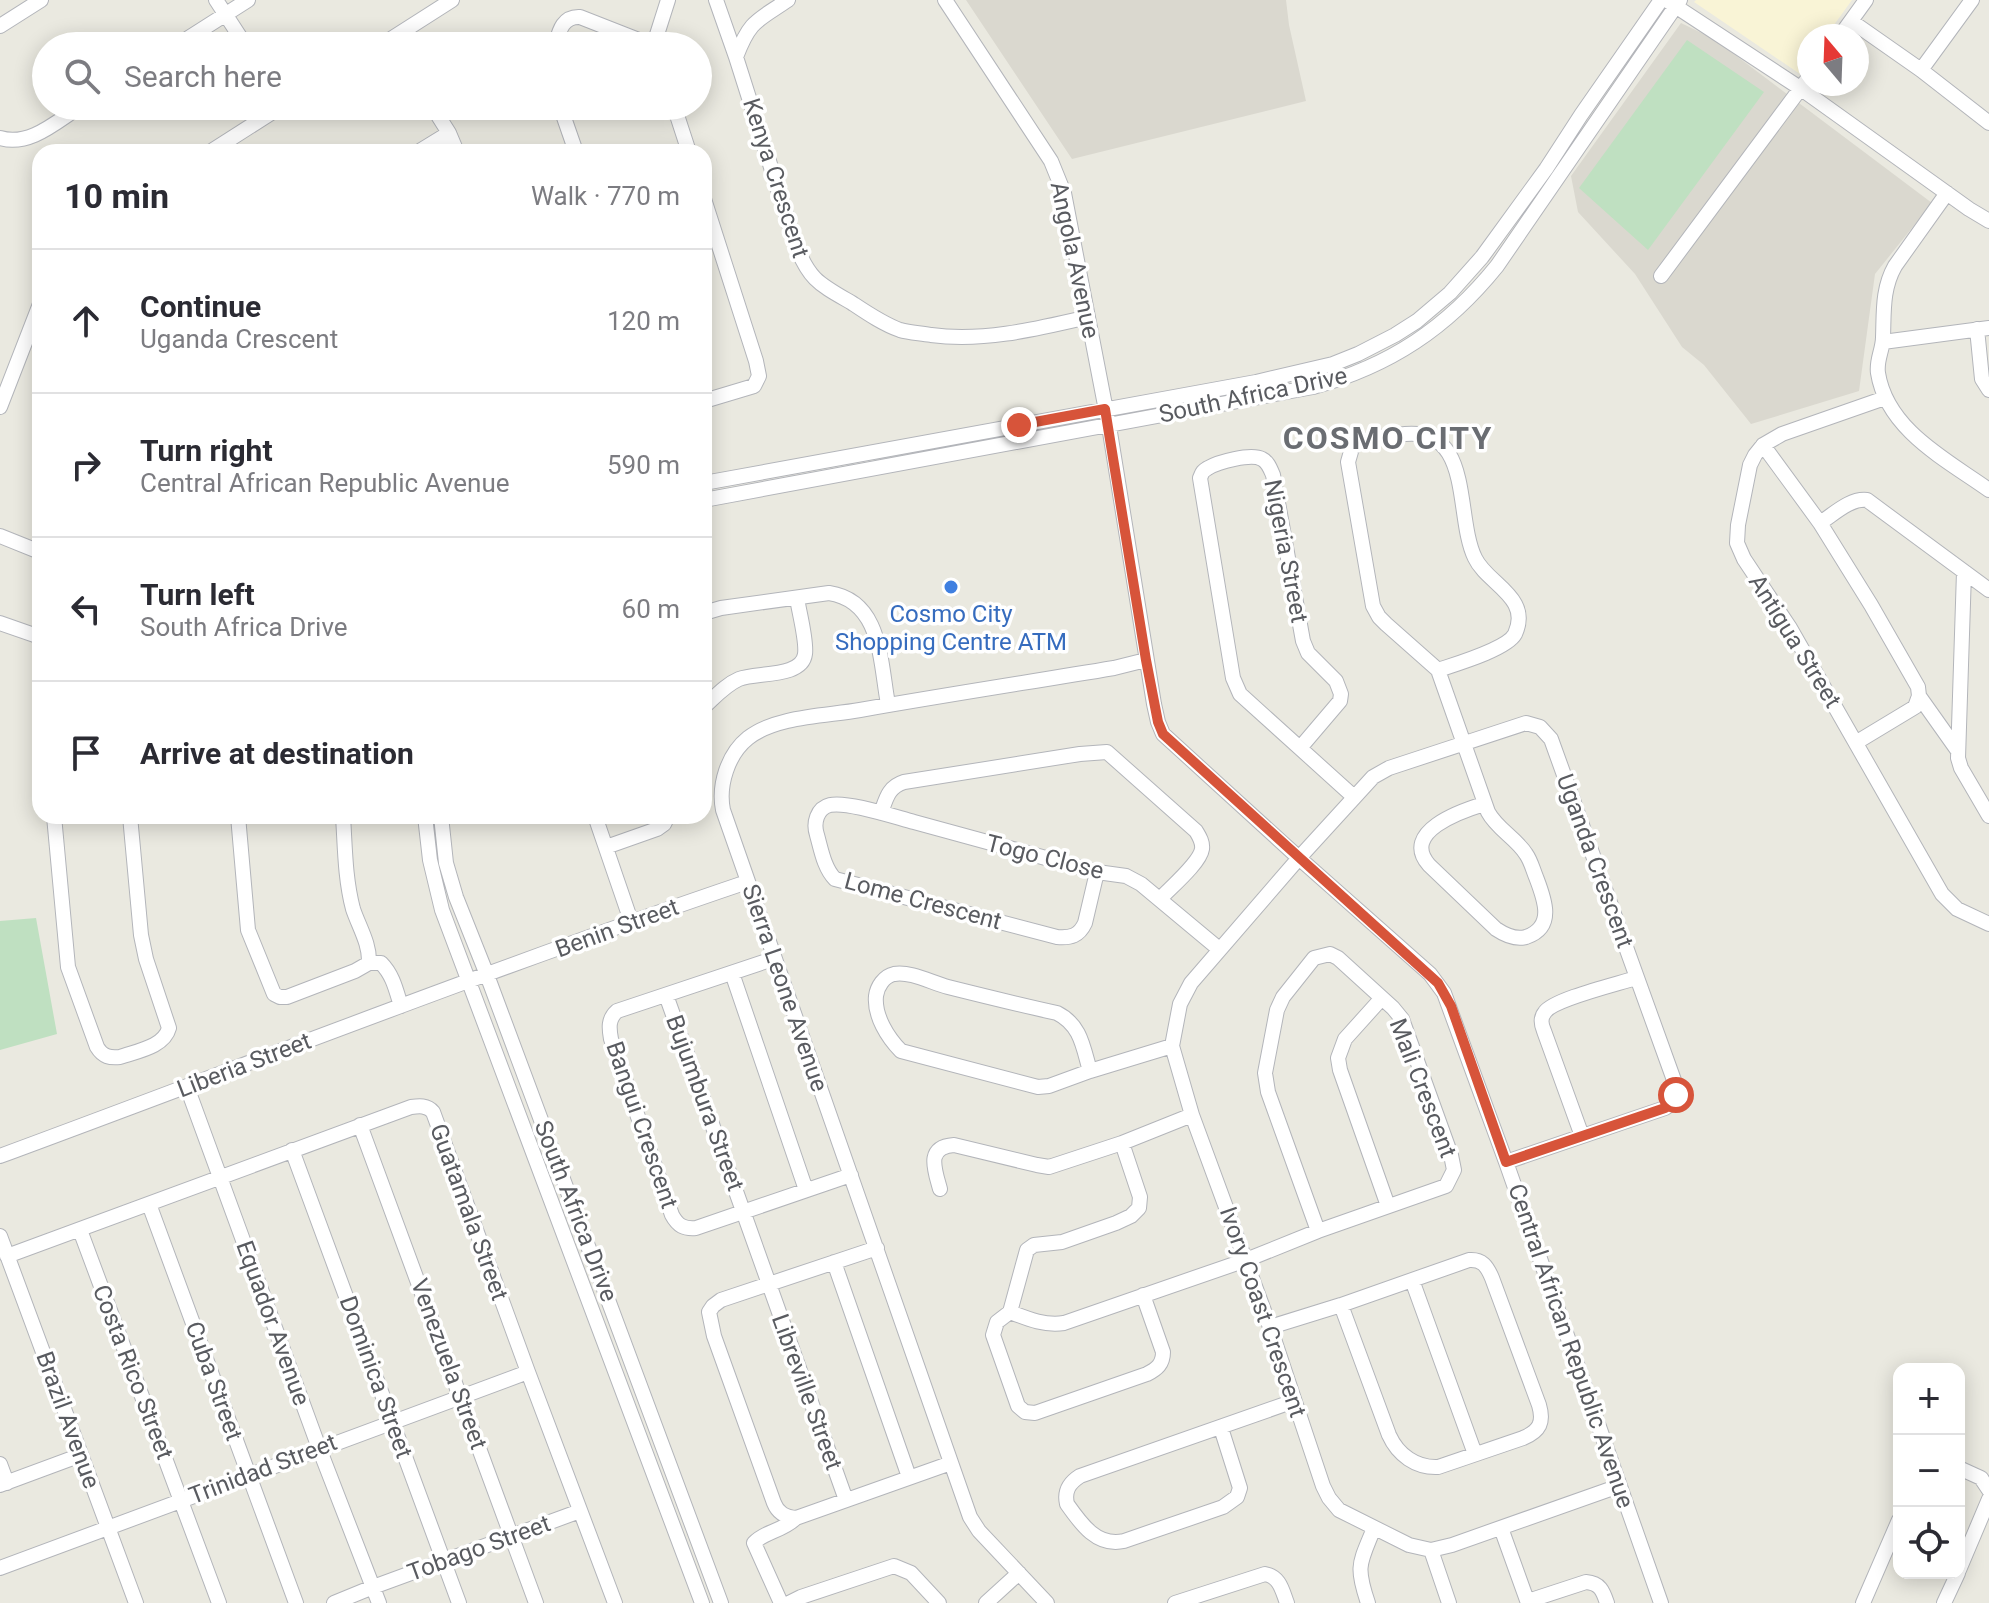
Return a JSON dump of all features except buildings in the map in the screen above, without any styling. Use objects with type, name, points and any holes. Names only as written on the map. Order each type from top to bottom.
[{"type":"street","points":[[0,26],[41,0]]},
{"type":"street","points":[[216,0],[237,32]]},
{"type":"street","points":[[198,32],[248,0]]},
{"type":"street","points":[[405,32],[452,0]]},
{"type":"street","points":[[658,32],[668,0]]},
{"type":"street","name":"Kenya Crescent","points":[[716,0],[795,243],[803,264],[821,285],[889,325],[903,331],[937,336],[979,337],[1088,317]]},
{"type":"street","points":[[765,0],[784,2]]},
{"type":"street","name":"Angola Avenue","points":[[945,0],[1057,174],[1064,193],[1105,409]]},
{"type":"street","points":[[1849,24],[1866,0]]},
{"type":"street","points":[[1921,70],[1972,0]]},
{"type":"street","points":[[736,57],[751,25],[784,2]]},
{"type":"street","points":[[1671,2],[1797,77]]},
{"type":"street","name":"South Africa Drive","points":[[712,482],[1256,382],[1333,364],[1376,345],[1417,321],[1450,293],[1482,257],[1581,115],[1671,2]]},
{"type":"street","name":"South Africa Drive","points":[[712,499],[1300,389],[1334,381],[1400,353],[1439,326],[1497,266],[1671,2]]},
{"type":"street","points":[[559,32],[565,22],[573,17],[620,32]]},
{"type":"street","points":[[1851,21],[1989,123]]},
{"type":"street","points":[[1661,276],[1797,93]]},
{"type":"street","points":[[1823,96],[1947,193],[1989,221]]},
{"type":"street","points":[[0,138],[16,141],[27,139],[58,120]]},
{"type":"street","points":[[223,144],[260,120]]},
{"type":"street","points":[[441,120],[454,144]]},
{"type":"street","points":[[565,120],[573,144]]},
{"type":"street","points":[[679,120],[686,144]]},
{"type":"street","points":[[431,144],[449,133]]},
{"type":"street","points":[[1947,193],[1892,271],[1884,302],[1883,342],[1877,366],[1885,398],[1894,413],[1915,436],[1989,490]]},
{"type":"street","points":[[712,224],[759,376],[754,386],[712,399]]},
{"type":"street","points":[[0,407],[32,325]]},
{"type":"street","points":[[1883,342],[1983,328],[1982,379],[1989,390]]},
{"type":"street","points":[[1885,398],[1775,437],[1763,445],[1856,579],[1915,682],[1919,696],[1958,751]]},
{"type":"street","name":"Central African Republic Avenue","points":[[1105,409],[1146,660],[1163,734],[1438,983],[1451,1006],[1661,1603]]},
{"type":"street","points":[[1438,670],[1508,643],[1518,624],[1517,610],[1506,591],[1475,558],[1457,473],[1451,456],[1443,447],[1427,436],[1411,433],[1364,441],[1352,448],[1348,462],[1373,606],[1386,624],[1438,670],[1484,804],[1496,825],[1525,851],[1544,898],[1546,912],[1537,930],[1525,937],[1505,935],[1496,929],[1422,856],[1423,842],[1436,825],[1453,814],[1484,804]]},
{"type":"street","name":"Antigua Street","points":[[1763,445],[1750,465],[1736,538],[1738,548],[1790,628],[1947,900],[1957,909],[1989,924]]},
{"type":"street","name":"Nigeria Street","points":[[1300,748],[1340,701],[1340,688],[1308,653],[1303,641],[1269,465],[1257,457],[1247,457],[1211,466],[1203,471],[1200,478],[1233,678],[1240,694],[1354,797]]},
{"type":"street","points":[[1820,523],[1851,502],[1867,500],[1989,590]]},
{"type":"street","points":[[0,536],[32,549]]},
{"type":"street","points":[[1964,572],[1958,751],[1961,768],[1989,816]]},
{"type":"street","points":[[712,611],[829,593],[854,602],[869,619],[876,638],[888,704]]},
{"type":"street","points":[[712,700],[736,680],[788,670],[802,661],[805,650],[797,598]]},
{"type":"street","points":[[0,623],[32,630]]},
{"type":"street","name":"Sierra Leone Avenue","points":[[1047,1603],[973,1523],[773,959],[721,801],[726,771],[741,745],[757,732],[781,723],[1114,668],[1146,660]]},
{"type":"street","points":[[1857,742],[1908,713],[1917,704],[1919,696]]},
{"type":"street","name":"Uganda Crescent","points":[[1299,858],[1373,777],[1383,770],[1526,723],[1540,727],[1548,735],[1675,1083],[1675,1099],[1665,1108],[1506,1162]]},
{"type":"street","points":[[881,813],[889,791],[894,785],[904,782],[1107,752],[1196,831],[1202,840],[1199,858],[1160,899]]},
{"type":"street","name":"Lome Crescent","points":[[881,813],[839,805],[827,806],[820,812],[815,830],[827,868],[835,879],[1069,938],[1081,931],[1085,923],[1097,872]]},
{"type":"street","name":"Togo Close","points":[[881,813],[1097,872],[1126,876],[1141,884],[1219,949]]},
{"type":"street","points":[[55,824],[68,967],[100,1053],[120,1057],[160,1042],[165,1039],[169,1028],[141,935],[131,824]]},
{"type":"street","points":[[239,824],[248,930],[274,994],[287,997],[369,963],[381,963],[391,976],[401,1006]]},
{"type":"street","points":[[344,824],[349,887],[368,947],[369,963]]},
{"type":"street","name":"South Africa Drive","points":[[426,824],[430,860],[442,910],[702,1603]]},
{"type":"street","name":"South Africa Drive","points":[[442,824],[456,897],[721,1603]]},
{"type":"street","points":[[598,824],[631,921]]},
{"type":"street","points":[[606,847],[664,824]]},
{"type":"street","name":"Ivory Coast Crescent","points":[[1299,858],[1191,983],[1184,995],[1172,1046],[1192,1115],[1329,1498],[1339,1510],[1374,1528],[1409,1545],[1431,1550]]},
{"type":"street","name":"Benin Street","points":[[487,975],[747,882]]},
{"type":"street","name":"Mali Crescent","points":[[1010,1312],[1030,1320],[1054,1324],[1246,1260],[1446,1186],[1454,1170],[1451,1155],[1402,1019],[1330,954],[1314,958],[1283,997],[1277,1010],[1265,1073],[1318,1231]]},
{"type":"street","name":"Bangui Crescent","points":[[773,959],[612,1015],[609,1029],[672,1215],[681,1226],[696,1228],[851,1175]]},
{"type":"street","points":[[732,973],[806,1190]]},
{"type":"street","name":"Liberia Street","points":[[0,1156],[487,975]]},
{"type":"street","points":[[1090,1071],[1080,1036],[1068,1019],[1057,1013],[907,975],[886,977],[876,992],[876,1004],[884,1029],[901,1051],[1038,1087],[1172,1046]]},
{"type":"street","points":[[1582,1136],[1541,1024],[1543,1014],[1560,1002],[1636,978]]},
{"type":"street","name":"Bujumbura Street","points":[[666,995],[768,1284]]},
{"type":"street","points":[[1381,999],[1345,1039],[1338,1058],[1388,1206]]},
{"type":"street","name":"Equador Avenue","points":[[187,1087],[379,1603]]},
{"type":"street","name":"Guatamala Street","points":[[7,1256],[360,1125],[411,1107],[425,1107],[433,1112],[615,1603]]},
{"type":"street","points":[[940,1189],[934,1161],[936,1154],[945,1146],[954,1145],[1049,1167],[1192,1115]]},
{"type":"street","name":"Venezuela Street","points":[[360,1125],[536,1603]]},
{"type":"street","points":[[1122,1143],[1140,1197],[1139,1208],[1116,1223],[1062,1242],[1034,1245],[1027,1250],[1010,1312],[997,1322],[994,1329],[994,1341],[1018,1406],[1025,1412],[1035,1413],[1147,1374],[1160,1366],[1162,1346],[1143,1295]]},
{"type":"street","name":"Dominica Street","points":[[292,1150],[459,1603]]},
{"type":"street","name":"Cuba Street","points":[[149,1204],[296,1603]]},
{"type":"street","name":"Costa Rico Street","points":[[80,1230],[219,1603]]},
{"type":"street","name":"Brazil Avenue","points":[[0,1236],[136,1603]]},
{"type":"street","points":[[796,1518],[783,1515],[774,1503],[709,1312],[721,1300],[877,1248]]},
{"type":"street","points":[[1270,1327],[1474,1260],[1484,1264],[1492,1278],[1539,1405],[1542,1419],[1535,1432],[1444,1465],[1432,1467],[1408,1459],[1397,1450],[1389,1435],[1341,1305]]},
{"type":"street","points":[[834,1262],[909,1477]]},
{"type":"street","points":[[1412,1280],[1475,1454]]},
{"type":"street","name":"Libreville Street","points":[[768,1284],[846,1500]]},
{"type":"street","name":"Trinidad Street","points":[[0,1568],[528,1372]]},
{"type":"street","points":[[1221,1428],[1240,1488],[1237,1497],[1223,1507],[1113,1543],[1099,1539],[1067,1504],[1071,1481],[1080,1476],[1294,1401]]},
{"type":"street","points":[[0,1464],[4,1484],[81,1455]]},
{"type":"street","points":[[781,1603],[754,1543],[758,1538],[782,1530],[796,1518],[951,1463]]},
{"type":"street","points":[[1965,1471],[1981,1478],[1989,1490]]},
{"type":"street","points":[[1449,1603],[1431,1550],[1619,1486]]},
{"type":"street","points":[[1965,1556],[1989,1499]]},
{"type":"street","name":"Tobago Street","points":[[334,1603],[580,1511]]},
{"type":"street","points":[[1368,1603],[1359,1567],[1374,1528]]},
{"type":"street","points":[[1501,1528],[1528,1602],[1586,1582],[1598,1585],[1607,1603]]},
{"type":"street","points":[[1863,1603],[1893,1534]]},
{"type":"street","points":[[789,1603],[894,1566],[907,1571],[939,1603]]},
{"type":"street","points":[[986,1603],[1019,1573]]},
{"type":"street","points":[[1175,1603],[1207,1598],[1265,1574],[1278,1582],[1287,1603]]},
{"type":"street","points":[[1944,1603],[1955,1579]]},
{"type":"shaded area","points":[[966,0],[1286,0],[1306,101],[1072,159]]},
{"type":"shaded area","points":[[1852,0],[1835,24],[1797,24],[1797,72],[1694,2]]},
{"type":"shaded area","points":[[1681,23],[1714,39],[1932,203],[1875,274],[1859,391],[1751,424],[1704,365],[1682,347],[1635,274],[1578,212],[1571,176]]},
{"type":"green space","points":[[1687,40],[1764,92],[1648,250],[1579,188]]},
{"type":"green space","points":[[36,918],[57,1034],[0,1050],[0,921]]},
{"type":"place","name":"Cosmo City Shopping Centre ATM","points":[[951,587]]},
{"type":"district","name":"COSMO CITY","points":[[1388,438]]},
{"type":"route","points":[[1019,425],[1105,409],[1146,660],[1163,734],[1438,983],[1451,1006],[1506,1162],[1665,1108],[1673,1103],[1676,1095]]}]
